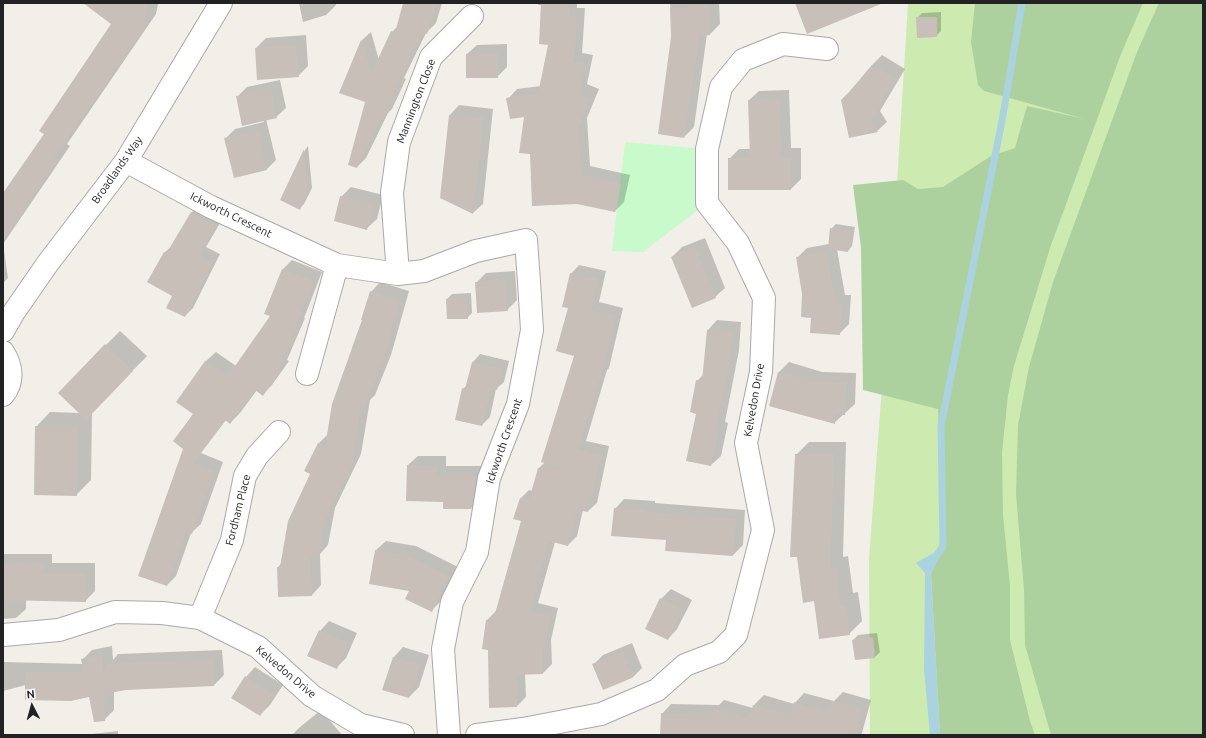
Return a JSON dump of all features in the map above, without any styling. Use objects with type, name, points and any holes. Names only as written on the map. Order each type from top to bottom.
[{"type":"street","name":"Broadlands Way","points":[[3,331],[14,312],[48,263],[126,161],[221,3]]},
{"type":"street","name":"Mannington Close","points":[[398,274],[392,193],[399,142],[431,57],[472,16]]},
{"type":"street","name":"Kelvedon Drive","points":[[477,735],[523,729],[601,714],[657,690],[685,665],[719,652],[736,635],[764,530],[746,443],[761,372],[764,298],[738,243],[707,203],[707,149],[722,87],[743,60],[784,44],[826,49]]},
{"type":"street","name":"Ickworth Crescent","points":[[126,161],[211,207],[337,265],[398,274],[424,271],[476,251],[526,240],[532,330],[518,404],[489,478],[476,552],[452,602],[444,649],[449,735]]},
{"type":"street","points":[[307,374],[337,265]]},
{"type":"street","points":[[3,352],[10,365],[11,378],[7,390],[3,395]]},
{"type":"street","name":"Fordham Place","points":[[200,618],[232,540],[245,476],[257,456],[279,432]]},
{"type":"street","name":"Kelvedon Drive","points":[[3,635],[59,630],[115,612],[162,613],[200,618],[258,647],[312,696],[362,725],[402,735]]},
{"type":"green space","points":[[908,3],[1203,3],[1203,735],[870,735],[869,559],[896,200]]},
{"type":"green space","points":[[975,3],[1143,3],[1121,54],[1050,248],[1014,366],[1008,395],[1002,453],[1003,515],[1010,586],[1010,640],[1030,721],[1035,735],[940,735],[931,574],[944,546],[938,409],[863,390],[861,248],[853,185],[903,180],[918,189],[943,187],[991,156],[1015,148],[1027,106],[1085,119],[984,91],[978,85],[971,42]]},
{"type":"green space","points":[[1159,3],[1203,3],[1203,735],[1051,735],[1025,645],[1024,590],[1016,494],[1018,425],[1029,367],[1053,282],[1137,52]]},
{"type":"green space","points":[[625,142],[707,149],[707,203],[643,252],[612,251]]},
{"type":"water","points":[[944,547],[931,574],[940,735],[930,735],[924,670],[925,573],[916,563]]},
{"type":"building","points":[[83,3],[147,3],[144,28],[54,158],[58,160],[3,240],[3,193],[44,134],[39,131],[111,24]]},
{"type":"building","points":[[403,3],[436,3],[427,34],[422,33],[395,88],[397,88],[383,120],[381,119],[357,168],[348,165],[365,102],[339,93],[361,40],[371,74],[391,31],[395,33]]},
{"type":"building","points":[[541,3],[568,3],[569,16],[577,17],[574,62],[585,64],[579,94],[590,99],[578,127],[581,175],[621,184],[615,212],[577,204],[532,206],[530,154],[519,153],[524,117],[510,119],[506,98],[538,94],[548,45],[539,44]]},
{"type":"building","points":[[795,3],[881,3],[881,4],[807,34]]},
{"type":"building","points":[[709,6],[710,35],[699,36],[684,138],[658,134],[671,37],[670,8]]},
{"type":"building","points":[[916,17],[937,17],[937,37],[917,38]]},
{"type":"building","points":[[296,45],[299,77],[257,80],[255,48]]},
{"type":"building","points":[[498,53],[498,78],[466,78],[466,54]]},
{"type":"building","points":[[872,65],[896,79],[870,121],[878,132],[849,138],[841,100]]},
{"type":"building","points":[[271,89],[277,118],[242,126],[236,96]]},
{"type":"building","points":[[779,99],[781,158],[791,157],[791,190],[728,190],[728,158],[750,158],[748,100]]},
{"type":"building","points":[[449,115],[484,118],[473,214],[440,198]]},
{"type":"building","points":[[257,130],[267,170],[234,178],[224,138]]},
{"type":"building","points":[[304,149],[307,193],[300,210],[280,200]]},
{"type":"building","points":[[340,196],[374,205],[367,230],[334,221]]},
{"type":"building","points":[[191,212],[215,226],[198,256],[212,263],[185,317],[166,308],[172,296],[147,282],[164,252],[166,254]]},
{"type":"building","points":[[830,228],[851,231],[848,252],[828,249]]},
{"type":"building","points":[[695,247],[716,298],[692,308],[671,257]]},
{"type":"building","points":[[826,252],[836,304],[842,305],[840,335],[810,333],[811,318],[801,317],[802,294],[796,257]]},
{"type":"building","points":[[282,269],[313,281],[279,370],[280,371],[263,396],[255,390],[230,424],[225,420],[193,463],[214,471],[192,534],[186,532],[167,586],[138,576],[183,449],[173,441],[193,414],[176,402],[205,361],[228,376],[270,316],[264,314]]},
{"type":"building","points":[[570,273],[598,279],[591,311],[615,316],[601,378],[578,449],[601,455],[588,512],[577,510],[568,546],[549,541],[530,611],[550,616],[543,650],[543,674],[516,675],[517,707],[489,708],[488,650],[482,649],[486,620],[493,621],[521,521],[513,519],[520,498],[529,500],[538,468],[559,468],[541,462],[574,356],[556,351],[568,308],[562,307]]},
{"type":"building","points":[[505,280],[508,311],[477,313],[475,282]]},
{"type":"building","points":[[370,291],[400,301],[381,366],[365,406],[361,404],[352,465],[325,519],[319,556],[310,555],[312,596],[278,597],[277,567],[280,567],[288,521],[310,474],[304,471],[318,443],[325,447],[332,404],[362,320]]},
{"type":"building","points":[[467,298],[468,319],[447,319],[446,299]]},
{"type":"building","points":[[707,330],[732,332],[730,360],[715,432],[718,432],[711,466],[686,461],[696,414],[690,412],[696,380],[702,381]]},
{"type":"building","points":[[105,344],[133,371],[86,420],[58,393]]},
{"type":"building","points":[[472,362],[502,369],[497,390],[491,389],[482,426],[455,420],[462,388],[465,389]]},
{"type":"building","points":[[778,372],[811,381],[847,383],[845,415],[835,414],[835,424],[769,406]]},
{"type":"building","points":[[35,426],[78,427],[77,496],[34,495]]},
{"type":"building","points":[[795,454],[834,454],[830,569],[836,568],[840,605],[846,605],[850,635],[819,639],[814,601],[803,603],[797,557],[790,557]]},
{"type":"building","points":[[407,465],[437,466],[436,476],[475,476],[475,489],[471,509],[443,509],[443,502],[406,501]]},
{"type":"building","points":[[614,508],[646,510],[645,512],[736,519],[733,556],[665,551],[666,540],[611,536]]},
{"type":"building","points":[[375,550],[406,555],[449,577],[432,612],[405,599],[409,591],[369,584]]},
{"type":"building","points":[[42,563],[42,573],[86,573],[86,602],[3,600],[3,564]]},
{"type":"building","points":[[660,598],[683,609],[668,640],[645,629]]},
{"type":"building","points":[[319,630],[348,643],[337,669],[307,656]]},
{"type":"building","points":[[873,637],[875,658],[855,660],[852,640]]},
{"type":"building","points":[[622,652],[632,678],[603,690],[592,664]]},
{"type":"building","points":[[103,655],[103,676],[107,664],[213,659],[214,686],[126,690],[104,694],[105,721],[94,722],[89,697],[71,701],[25,700],[25,672],[84,673],[81,659]]},
{"type":"building","points":[[393,657],[420,665],[409,698],[382,690]]},
{"type":"building","points":[[245,676],[274,695],[260,716],[231,698]]},
{"type":"building","points":[[832,701],[862,710],[855,735],[660,735],[661,713],[712,715],[714,709],[749,719],[753,705],[790,715],[794,702],[829,713]]},
{"type":"waterway","points":[[937,555],[943,546],[941,426],[1002,121],[1022,3]]}]
